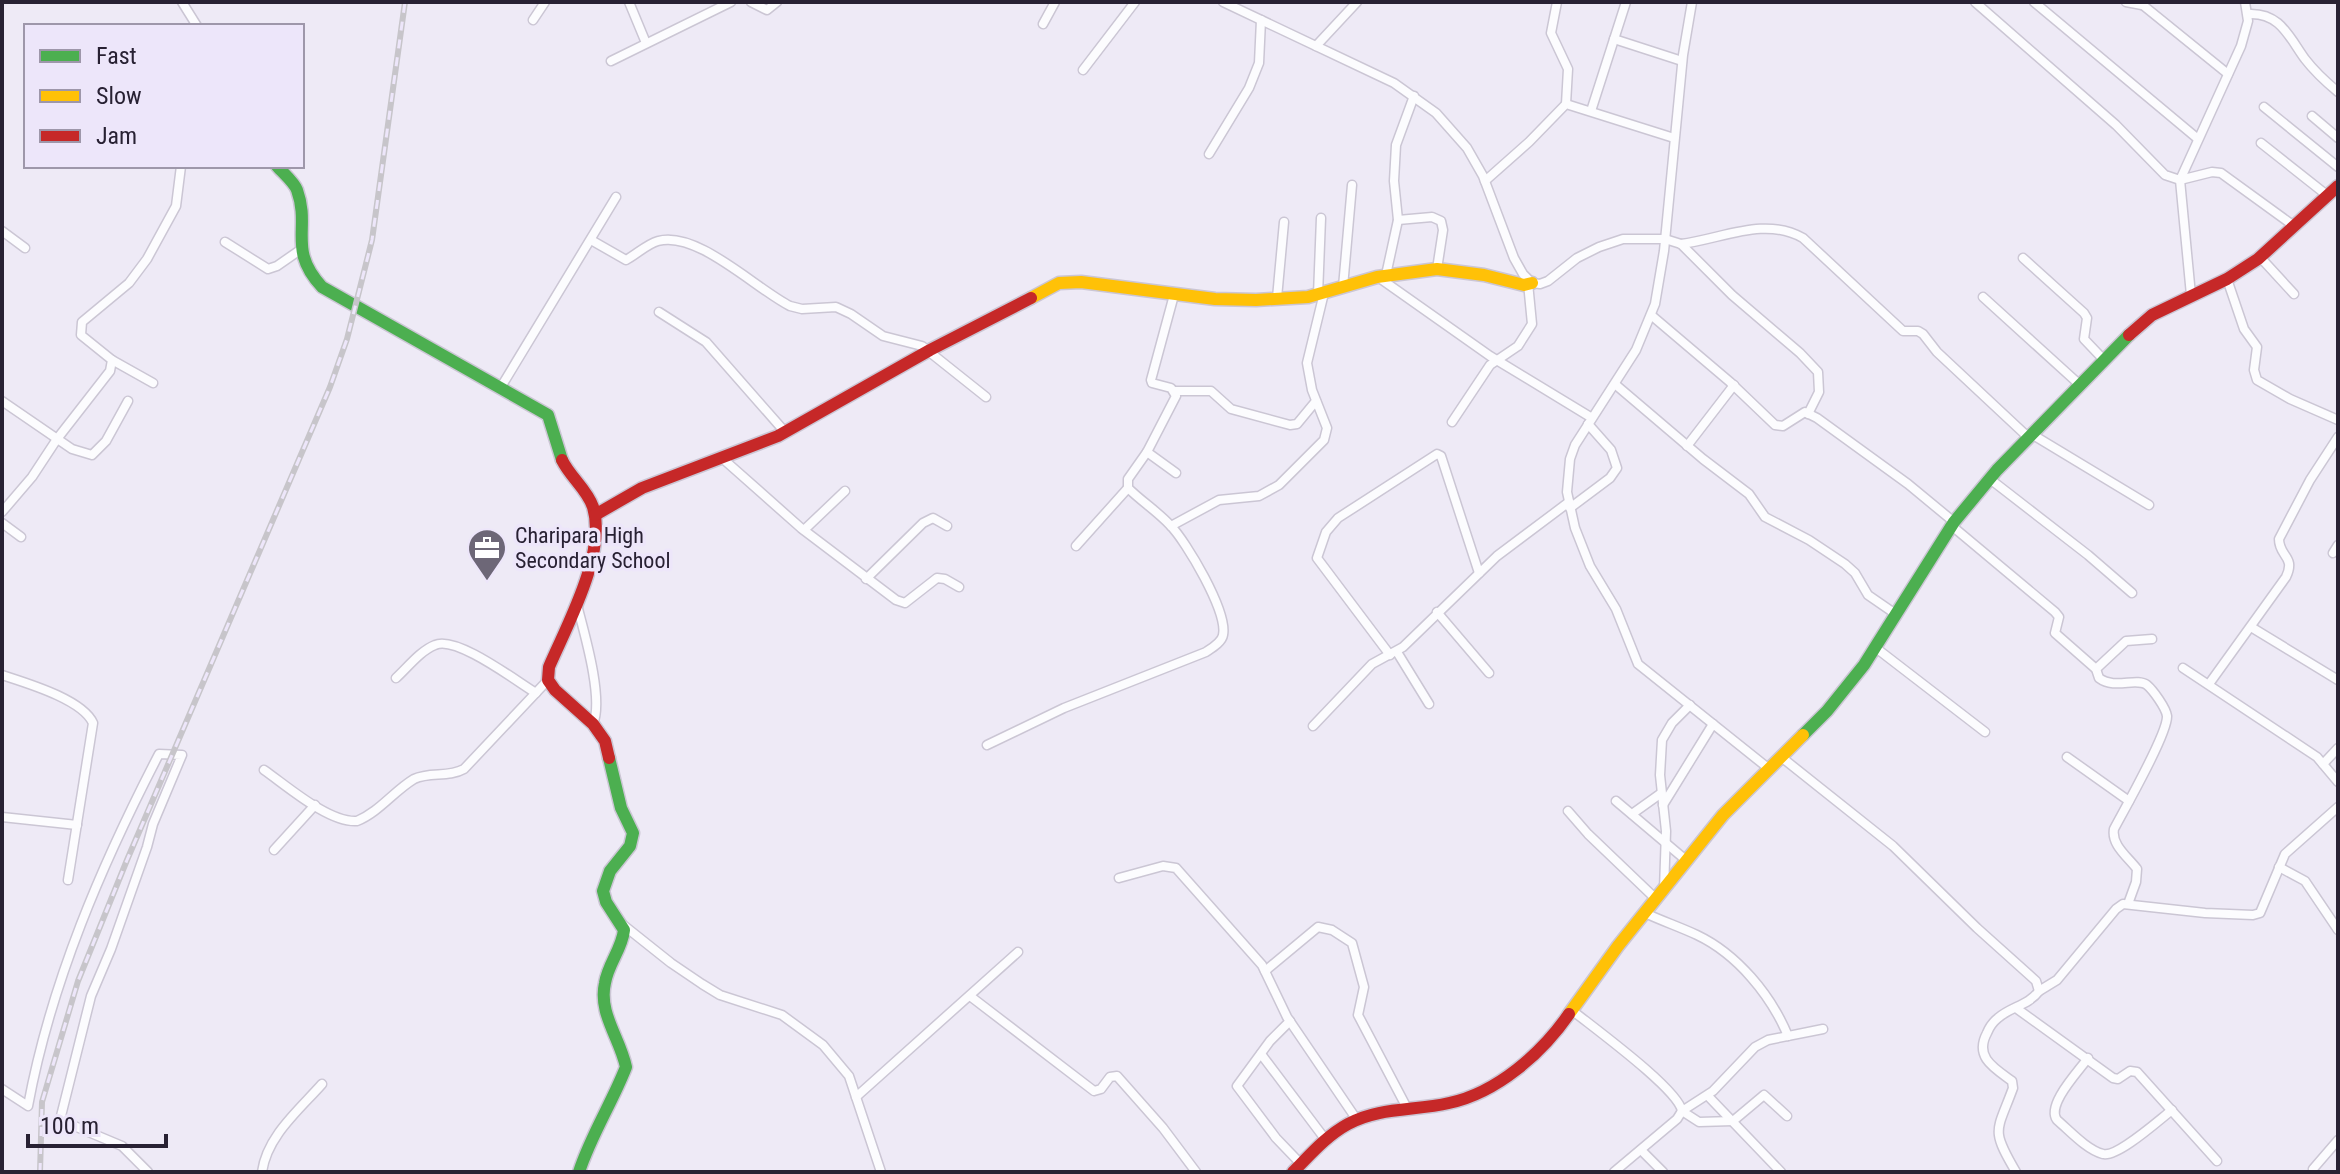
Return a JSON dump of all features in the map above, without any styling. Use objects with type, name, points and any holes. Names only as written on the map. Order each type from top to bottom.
[{"type":"street","points":[[182,2],[196,24]]},
{"type":"street","points":[[533,20],[545,2]]},
{"type":"street","points":[[629,2],[646,43]]},
{"type":"street","points":[[611,61],[731,2]]},
{"type":"street","points":[[751,2],[767,10],[777,2]]},
{"type":"street","points":[[1043,24],[1055,2]]},
{"type":"street","points":[[1083,70],[1135,2]]},
{"type":"street","points":[[1223,2],[1394,83],[1414,96],[1451,128],[1467,148],[1485,181],[1514,258],[1530,283],[1532,324],[1518,346],[1490,365],[1452,422]]},
{"type":"street","points":[[1316,46],[1357,2]]},
{"type":"street","points":[[1485,181],[1566,104],[1568,69],[1551,33],[1557,2]]},
{"type":"street","points":[[1591,111],[1626,2]]},
{"type":"street","points":[[1692,2],[1682,61],[1665,239],[1651,315],[1636,350],[1590,421],[1570,459],[1567,492],[1575,528],[1590,566],[1616,609],[1638,664],[1768,768]]},
{"type":"street","points":[[1975,2],[2116,125],[2165,175],[2180,180],[2212,172],[2221,173],[2294,226]]},
{"type":"street","points":[[2034,2],[2198,139]]},
{"type":"street","points":[[2126,2],[2141,4],[2228,74]]},
{"type":"street","points":[[2191,295],[2180,180],[2246,32],[2248,14],[2245,2]]},
{"type":"street","points":[[2248,14],[2257,13],[2281,23],[2318,75],[2338,92]]},
{"type":"street","points":[[1209,154],[1249,88],[1259,63],[1261,20]]},
{"type":"street","points":[[1614,39],[1682,61]]},
{"type":"street","points":[[1382,276],[1398,220],[1394,181],[1396,145],[1414,96]]},
{"type":"street","points":[[1566,104],[1674,138]]},
{"type":"street","points":[[2264,107],[2338,167]]},
{"type":"street","points":[[2312,116],[2338,138]]},
{"type":"street","points":[[2261,143],[2328,196]]},
{"type":"street","points":[[153,383],[112,360],[81,335],[82,322],[129,283],[147,259],[176,206],[181,168]]},
{"type":"street","points":[[264,770],[315,805],[349,822],[357,821],[412,780],[423,775],[457,773],[473,762],[548,680],[549,667],[577,604],[590,559],[595,515],[590,501],[561,459],[553,422],[534,405],[322,287],[308,273],[300,250],[297,188],[279,168]]},
{"type":"street","points":[[1343,287],[1352,185]]},
{"type":"street","points":[[1290,1021],[1237,1086],[1297,1168],[1325,1139],[1357,1120],[1407,1108],[1450,1103],[1474,1095],[1533,1055],[1551,1040],[1589,985],[1723,815],[1827,711],[1876,648],[1953,524],[1990,479],[2104,360],[2152,315],[2227,279],[2260,257],[2338,186]]},
{"type":"street","points":[[501,387],[616,197]]},
{"type":"street","points":[[1398,220],[1432,217],[1441,221],[1443,230],[1437,269]]},
{"type":"street","points":[[1171,526],[1219,500],[1259,496],[1279,485],[1324,440],[1327,428],[1316,401],[1307,363],[1321,294],[1321,218]]},
{"type":"street","points":[[1277,298],[1284,222]]},
{"type":"street","points":[[1681,244],[1767,227],[1789,230],[1803,238],[1903,331],[1923,334],[1937,352],[2031,436],[2149,505]]},
{"type":"street","points":[[2,231],[25,248]]},
{"type":"street","points":[[595,515],[642,488],[785,432],[930,350],[1059,283],[1081,282],[1215,299],[1321,294],[1382,276],[1437,269],[1540,284],[1599,247],[1623,239],[1665,239],[1681,244],[1732,295],[1818,372],[1819,392],[1808,414]]},
{"type":"street","points":[[591,240],[626,260],[658,241],[682,241],[706,252],[790,306],[802,309],[836,307],[883,336],[930,350],[986,397]]},
{"type":"street","points":[[225,242],[268,269],[300,250]]},
{"type":"street","points":[[2260,257],[2294,294]]},
{"type":"street","points":[[2023,258],[2084,313],[2087,318],[2084,339],[2104,360]]},
{"type":"street","points":[[1313,726],[1366,669],[1393,653],[1497,556],[1610,478],[1617,468],[1611,450],[1590,421],[1497,360],[1382,276]]},
{"type":"street","points":[[2227,279],[2244,329],[2257,347],[2254,370],[2257,380],[2338,420]]},
{"type":"street","points":[[1174,295],[1152,383],[1174,391],[1211,391],[1231,409],[1290,425],[1297,424],[1316,401]]},
{"type":"street","points":[[1983,297],[2080,385]]},
{"type":"street","points":[[659,312],[706,342],[785,432]]},
{"type":"street","points":[[1651,315],[1779,427],[1801,413],[1808,414],[1908,484],[2055,612],[2059,617],[2055,633],[2096,669],[2099,678],[2112,684],[2147,685],[2166,712],[2167,719],[2113,836],[2137,869],[2128,904]]},
{"type":"street","points":[[2,512],[32,477],[110,371],[112,360]]},
{"type":"street","points":[[1616,385],[1749,494],[1765,517],[1809,540],[1845,564],[1855,573],[1868,595],[1897,615]]},
{"type":"street","points":[[1687,446],[1734,385]]},
{"type":"street","points":[[1076,546],[1128,488],[1128,479],[1174,403],[1174,391]]},
{"type":"street","points":[[2,401],[78,452],[92,455],[106,441],[128,401]]},
{"type":"street","points":[[2209,684],[2276,593],[2291,567],[2279,539],[2310,480],[2338,437]]},
{"type":"street","points":[[1147,452],[1176,473]]},
{"type":"street","points":[[1429,704],[1393,653],[1317,558],[1317,552],[1326,532],[1338,518],[1437,454],[1441,456],[1479,573]]},
{"type":"street","points":[[722,458],[804,530],[896,600],[905,603],[937,578],[959,587]]},
{"type":"street","points":[[1990,479],[2132,593]]},
{"type":"street","points":[[987,745],[1064,708],[1206,652],[1223,635],[1222,621],[1192,552],[1171,526],[1128,488]]},
{"type":"street","points":[[804,530],[845,491]]},
{"type":"street","points":[[866,579],[923,523],[933,518],[947,526]]},
{"type":"street","points":[[2,523],[21,537]]},
{"type":"street","points":[[577,604],[592,665],[596,706],[593,724]]},
{"type":"street","points":[[1437,612],[1489,673]]},
{"type":"street","points":[[2251,627],[2338,680]]},
{"type":"street","points":[[2096,669],[2126,641],[2152,639]]},
{"type":"street","points":[[396,678],[435,645],[450,643],[536,693]]},
{"type":"street","points":[[1876,648],[1985,732]]},
{"type":"street","points":[[2183,668],[2323,764],[2338,782]]},
{"type":"street","points":[[2,675],[58,696],[90,716],[93,730],[68,880]]},
{"type":"street","points":[[548,680],[593,724],[605,741],[621,808],[633,833],[630,846],[610,871],[603,891],[606,902],[621,923],[702,984],[720,995],[782,1015],[823,1045],[849,1076],[881,1172]]},
{"type":"street","points":[[1660,896],[1666,831],[1660,794],[1662,740],[1672,723],[1690,705]]},
{"type":"street","points":[[1663,805],[1713,724]]},
{"type":"street","points":[[2323,764],[2338,748]]},
{"type":"street","points":[[2,1089],[28,1106],[59,986],[84,916],[120,833],[159,754],[182,755],[153,824],[111,949],[91,996],[60,1120],[122,1146],[148,1172]]},
{"type":"street","points":[[1780,756],[1893,846],[2036,981],[2039,991]]},
{"type":"street","points":[[2067,757],[2129,801]]},
{"type":"street","points":[[1632,814],[1660,794]]},
{"type":"street","points":[[1616,801],[1687,861]]},
{"type":"street","points":[[274,850],[315,805]]},
{"type":"street","points":[[2016,1172],[1997,1134],[1998,1122],[2013,1088],[2012,1081],[1985,1060],[1981,1052],[1989,1028],[1998,1018],[2035,998],[2039,991],[2057,980],[2116,909],[2128,904],[2166,910],[2253,915],[2264,907],[2285,854],[2338,807]]},
{"type":"street","points":[[1568,811],[1588,834],[1660,896]]},
{"type":"street","points":[[2,817],[77,825]]},
{"type":"street","points":[[1119,878],[1163,866],[1176,868],[1265,971],[1290,1021],[1357,1120]]},
{"type":"street","points":[[2279,867],[2305,881],[2338,930]]},
{"type":"street","points":[[1645,913],[1697,935],[1729,955],[1775,1007],[1788,1036]]},
{"type":"street","points":[[579,1172],[589,1142],[617,1091],[626,1067],[605,1017],[603,991],[610,963],[624,936],[621,923]]},
{"type":"street","points":[[1265,971],[1318,927],[1332,930],[1352,943],[1364,987],[1358,1015],[1407,1108]]},
{"type":"street","points":[[856,1097],[1018,952]]},
{"type":"street","points":[[970,996],[1096,1093],[1110,1077],[1117,1076],[1163,1128],[1196,1172]]},
{"type":"street","points":[[2016,1008],[2118,1079],[2130,1071],[2137,1072],[2217,1161]]},
{"type":"street","points":[[1573,1011],[1667,1088],[1681,1104],[1682,1111],[1699,1122],[1733,1121],[1764,1095],[1787,1116]]},
{"type":"street","points":[[1614,1172],[1677,1119],[1682,1111],[1708,1096],[1755,1047],[1768,1040],[1823,1029]]},
{"type":"street","points":[[1261,1054],[1325,1139]]},
{"type":"street","points":[[2088,1058],[2061,1095],[2053,1114],[2100,1154],[2110,1155],[2172,1110]]},
{"type":"street","points":[[262,1172],[270,1144],[322,1084]]},
{"type":"street","points":[[1708,1096],[1781,1172]]},
{"type":"street","points":[[2313,1169],[2338,1140]]},
{"type":"street","points":[[1641,1150],[1663,1172]]},
{"type":"railway","points":[[40,1172],[42,1102],[78,981],[330,387],[347,339],[372,240],[405,2]]},
{"type":"traffic: fast","points":[[279,168],[297,190],[301,204],[302,250],[311,274],[322,287],[548,415],[562,460]]},
{"type":"traffic: fast","points":[[1803,735],[1864,665],[1954,522],[1997,470],[2129,335]]},
{"type":"traffic: fast","points":[[579,1172],[626,1067],[604,1005],[607,976],[624,930],[606,902],[603,891],[610,871],[630,846],[633,833],[621,808],[609,758]]},
{"type":"traffic: slow","points":[[1031,298],[1059,283],[1081,282],[1215,299],[1308,297],[1377,277],[1437,269],[1484,275],[1524,285],[1532,283]]},
{"type":"traffic: slow","points":[[1569,1014],[1618,946],[1723,815],[1803,735]]},
{"type":"traffic: jam","points":[[2129,335],[2152,315],[2227,279],[2258,259],[2338,186]]},
{"type":"traffic: jam","points":[[595,515],[642,488],[778,436],[930,350],[1031,298]]},
{"type":"traffic: jam","points":[[562,460],[593,507],[595,546],[575,610],[549,667],[548,680],[593,724],[605,741],[609,758]]},
{"type":"traffic: jam","points":[[1293,1172],[1319,1146],[1348,1124],[1385,1112],[1436,1106],[1467,1098],[1501,1081],[1532,1057],[1569,1014]]},
{"type":"place","name":"Charipara High Secondary School","points":[[487,582]]}]
